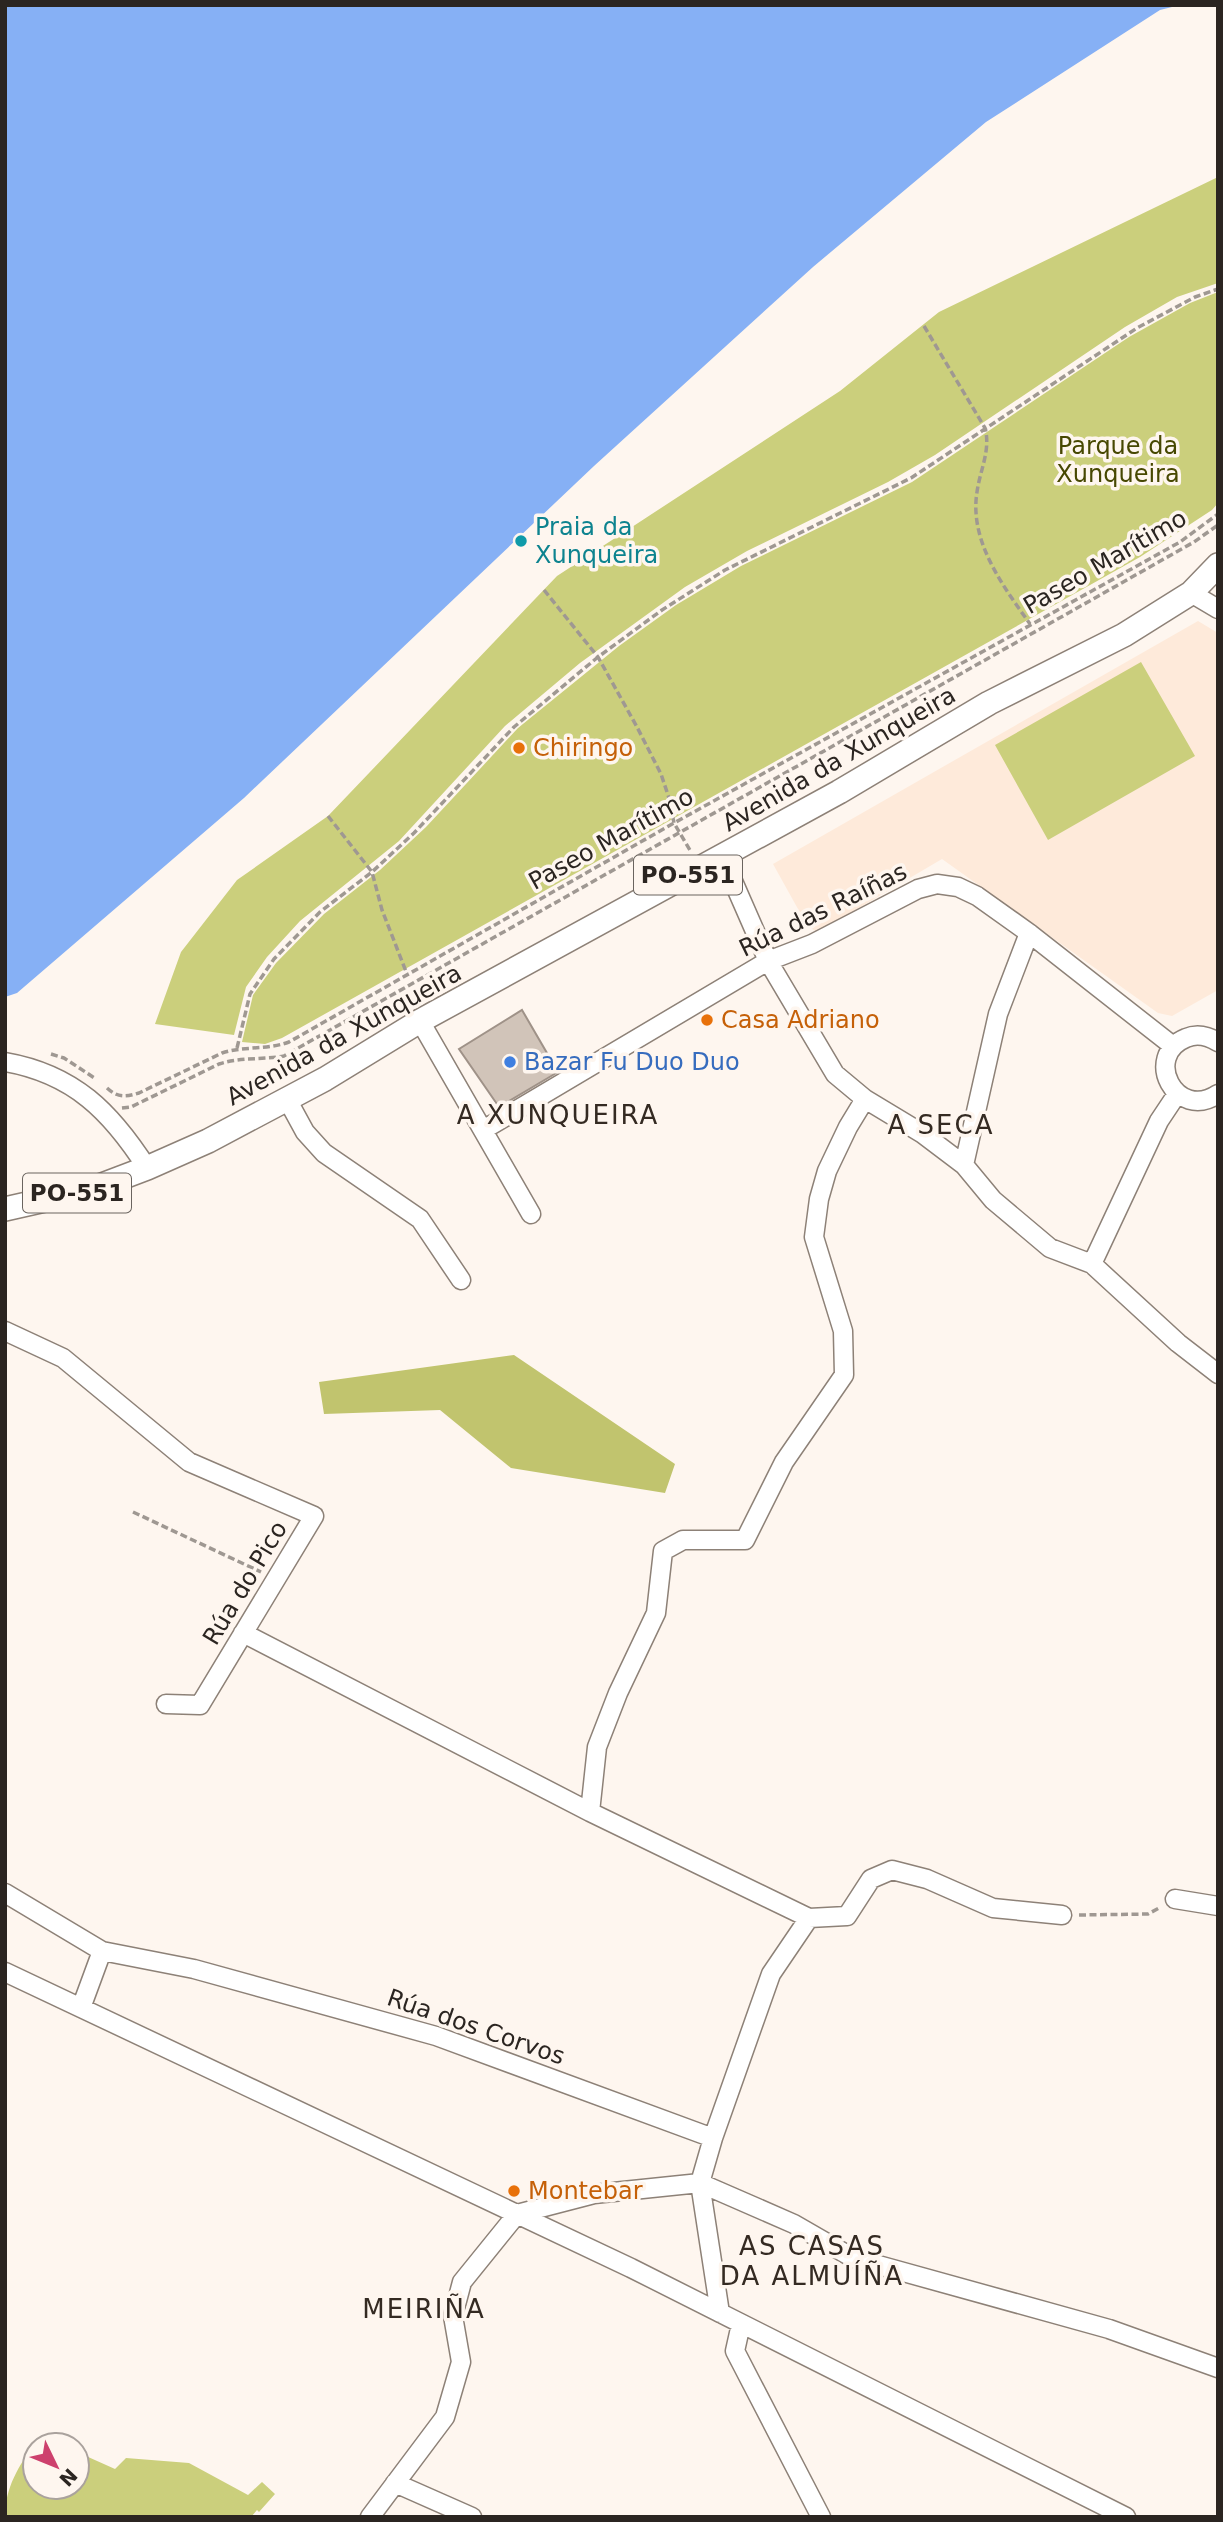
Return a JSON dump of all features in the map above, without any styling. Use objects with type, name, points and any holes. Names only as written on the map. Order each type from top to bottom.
[{"type":"main road","name":"Avenida da Xunqueira","points":[[151,1161],[208,1141],[287,1099],[420,1021],[839,792],[991,702],[1124,635],[1191,593],[1218,565]]},
{"type":"main road","name":"PO-551","points":[[5,1209],[89,1190],[151,1161]]},
{"type":"street","points":[[1191,593],[1218,609]]},
{"type":"street","points":[[722,856],[768,961],[835,1074],[865,1098],[923,1134],[964,1165],[993,1200],[1051,1248],[1092,1264],[1178,1343],[1218,1374]]},
{"type":"street","name":"Rúa das Raíñas","points":[[483,1130],[768,961],[812,944],[918,890],[937,884],[958,887],[977,896],[1173,1046]]},
{"type":"street","points":[[964,1165],[998,1014],[1028,933]]},
{"type":"street","points":[[420,1021],[531,1214]]},
{"type":"street","points":[[1214,1037],[1194,1035],[1183,1039],[1173,1046],[1165,1066],[1170,1086],[1177,1094],[1194,1101],[1204,1101],[1218,1094]]},
{"type":"street","points":[[5,1062],[60,1079],[82,1091],[151,1161]]},
{"type":"street","points":[[1092,1264],[1159,1121],[1177,1094]]},
{"type":"street","points":[[590,1812],[597,1747],[618,1693],[656,1613],[663,1551],[683,1540],[745,1540],[784,1462],[844,1375],[843,1331],[814,1237],[819,1199],[827,1171],[865,1098]]},
{"type":"street","points":[[287,1099],[305,1132],[324,1153],[420,1219],[461,1280]]},
{"type":"street","name":"Rúa do Pico","points":[[5,1331],[63,1358],[188,1462],[314,1516],[200,1705],[166,1704]]},
{"type":"street","points":[[243,1633],[590,1812],[808,1918],[848,1916],[871,1879],[892,1870],[927,1880],[993,1908],[1062,1915]]},
{"type":"street","name":"Rúa dos Corvos","points":[[5,1893],[102,1951],[194,1969],[436,2035],[713,2138]]},
{"type":"street","points":[[1175,1899],[1218,1906]]},
{"type":"street","points":[[720,2313],[700,2183],[713,2138],[771,1974],[808,1918]]},
{"type":"street","points":[[81,2008],[102,1951]]},
{"type":"street","points":[[5,1972],[517,2214],[1126,2517]]},
{"type":"street","points":[[370,2517],[445,2417],[461,2362],[453,2316],[462,2282],[517,2214],[594,2194],[700,2183],[794,2224],[853,2258],[1109,2329],[1218,2368]]},
{"type":"street","points":[[741,2324],[735,2351],[821,2517]]},
{"type":"street","points":[[395,2483],[472,2517]]},
{"type":"path","points":[[237,1048],[250,994],[274,959],[320,912],[372,872],[414,833],[514,727],[598,657],[662,610],[725,570],[911,478],[1137,328],[1195,297],[1218,289]]},
{"type":"path","points":[[924,326],[985,428],[988,441],[976,495],[977,519],[994,571],[1030,624]]},
{"type":"path","name":"Paseo Marítimo","points":[[44,1052],[64,1058],[90,1074],[115,1095],[125,1097],[139,1093],[222,1053],[237,1048],[267,1048],[289,1042],[674,823],[1180,542],[1218,514]]},
{"type":"path","points":[[115,1106],[131,1107],[233,1059],[284,1056],[1194,542],[1218,525]]},
{"type":"path","points":[[544,590],[598,657],[661,774],[670,798],[674,823],[701,869]]},
{"type":"path","points":[[328,816],[372,872],[382,910],[407,974]]},
{"type":"path","points":[[133,1512],[276,1579]]},
{"type":"path","points":[[1062,1915],[1148,1914],[1175,1899]]},
{"type":"shaded area","points":[[1198,621],[1218,633],[1218,990],[1172,1016],[1158,1013],[942,859],[818,932],[808,927],[773,864]]},
{"type":"green space","points":[[1218,177],[1218,283],[1177,297],[1125,327],[935,455],[888,482],[747,551],[685,587],[580,663],[505,726],[399,841],[300,921],[267,957],[246,987],[234,1035],[155,1024],[181,952],[237,880],[328,816],[557,576],[840,391],[939,312]]},
{"type":"green space","name":"Parque da Xunqueira","points":[[1218,292],[1218,503],[1212,510],[1140,557],[282,1038],[265,1044],[242,1042],[253,995],[276,963],[324,914],[380,870],[426,827],[518,728],[619,646],[676,605],[741,566],[912,482],[1129,337],[1190,303]]},
{"type":"green space","points":[[1141,662],[1195,756],[1048,840],[995,745]]},
{"type":"green space","points":[[514,1355],[675,1464],[665,1493],[511,1468],[440,1410],[324,1414],[319,1382]]},
{"type":"green space","points":[[91,2458],[115,2469],[126,2458],[189,2463],[248,2495],[262,2482],[275,2494],[251,2517],[5,2517],[7,2496],[21,2464],[21,2501],[91,2501]]},
{"type":"water","points":[[5,5],[1180,5],[1160,10],[986,122],[813,267],[594,466],[244,798],[17,993],[5,997]]},
{"type":"building","name":"Bazar Fu Duo Duo","points":[[522,1010],[558,1072],[499,1107],[459,1049]]},
{"type":"place","name":"Praia da Xunqueira","points":[[521,541]]},
{"type":"place","name":"Chiringo","points":[[519,748]]},
{"type":"place","name":"Casa Adriano","points":[[707,1020]]},
{"type":"place","name":"Bazar Fu Duo Duo","points":[[510,1062]]},
{"type":"place","name":"Montebar","points":[[514,2191]]},
{"type":"district","name":"A XUNQUEIRA","points":[[558,1115]]},
{"type":"district","name":"A SECA","points":[[941,1125]]},
{"type":"district","name":"AS CASAS DA ALMUÍÑA","points":[[812,2261]]},
{"type":"district","name":"MEIRIÑA","points":[[424,2309]]}]
